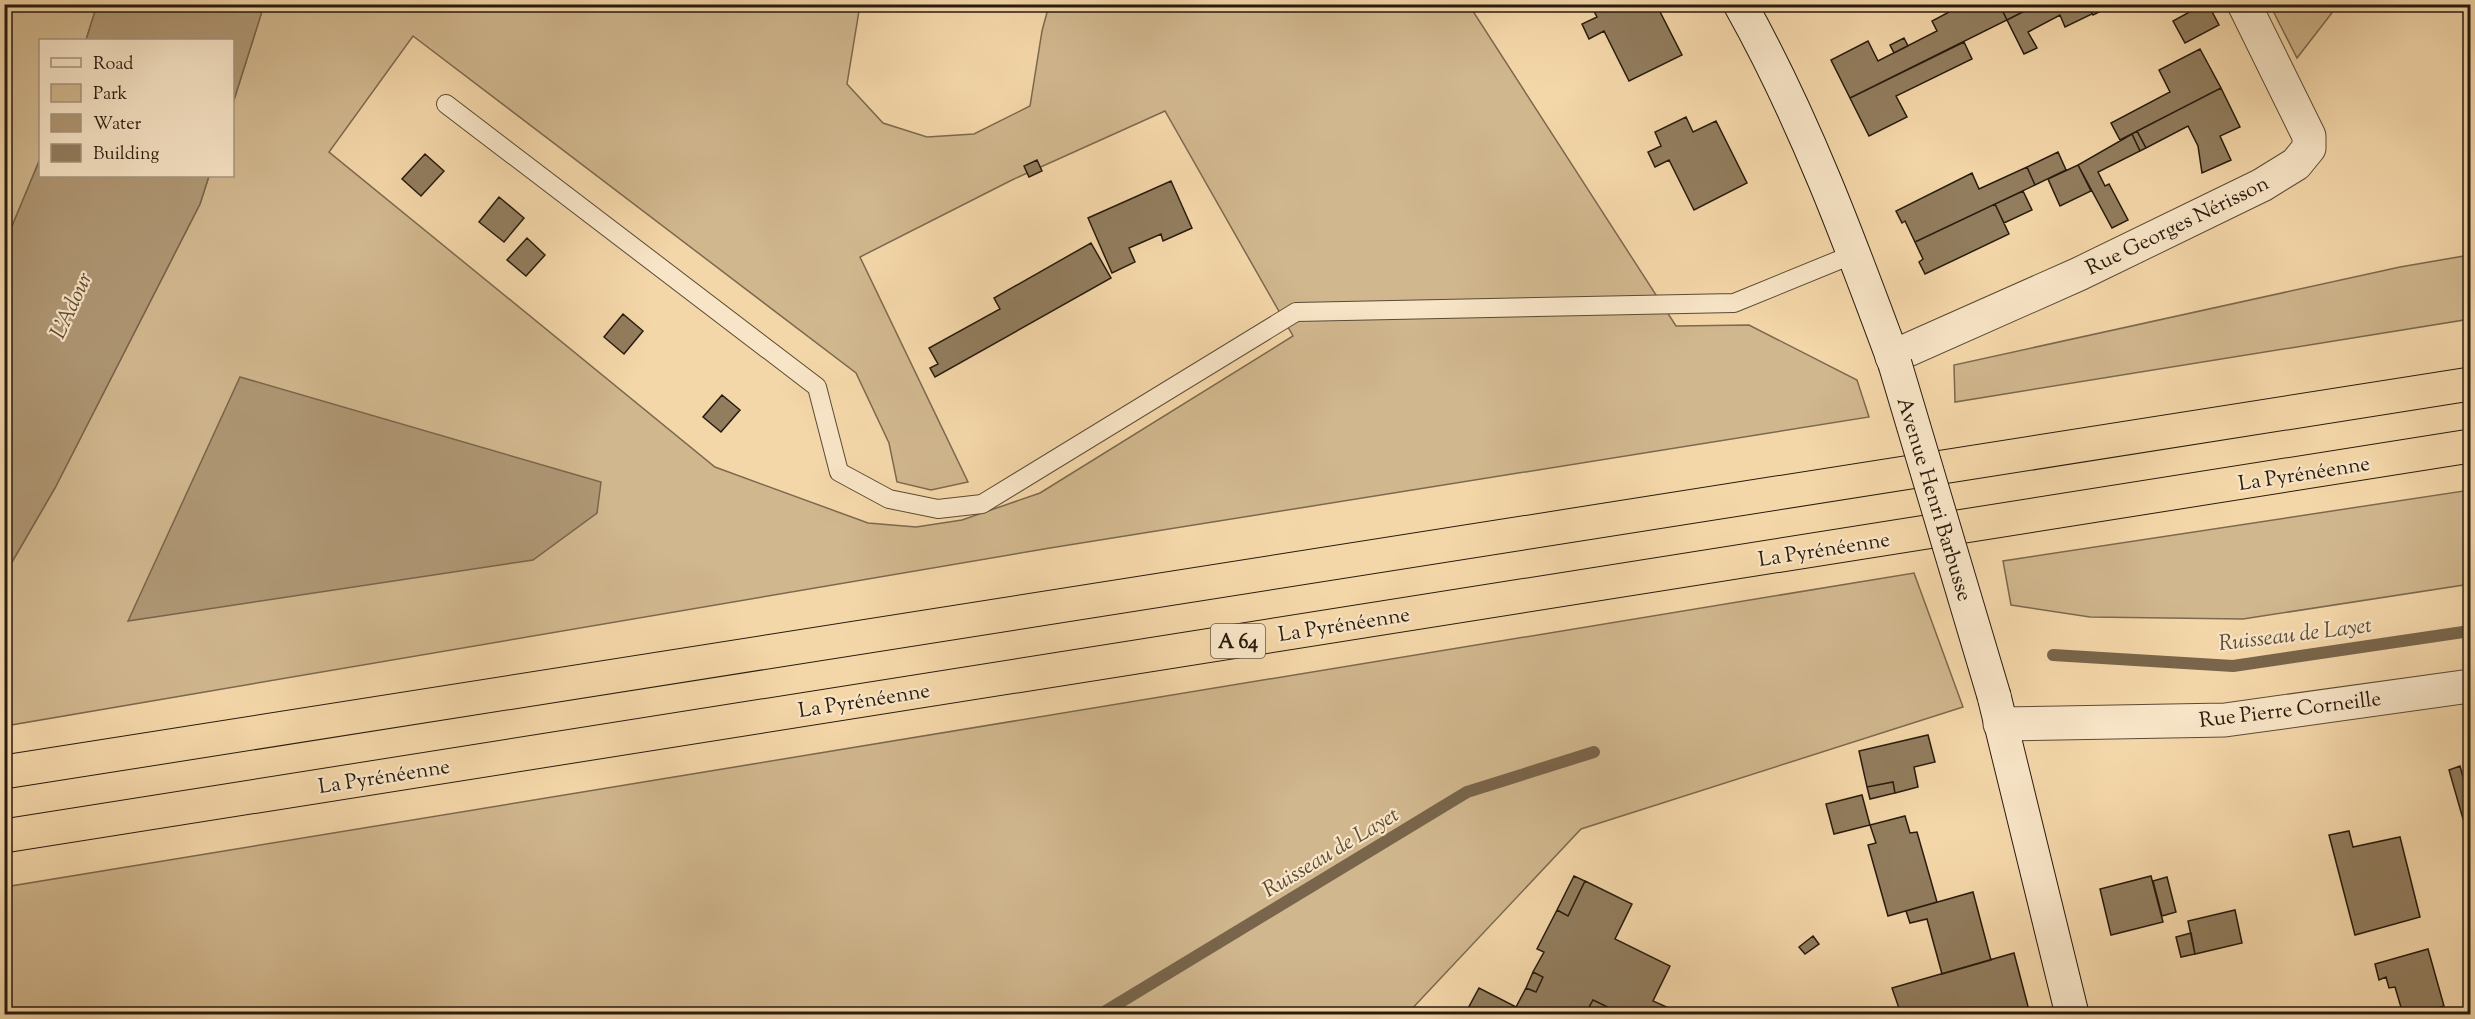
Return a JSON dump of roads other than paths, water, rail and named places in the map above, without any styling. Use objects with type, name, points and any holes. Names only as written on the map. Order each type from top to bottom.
[{"type":"highway","points":[[4,772],[2470,384]]},
{"type":"highway","name":"La Pyrénéenne","points":[[4,836],[2470,446]]},
{"type":"street","name":"Avenue Henri Barbusse","points":[[1740,4],[1775,67],[1854,254],[1894,361],[1997,710],[2072,1014]]},
{"type":"street","name":"Rue Georges Nérisson","points":[[1894,361],[2262,185],[2296,164],[2309,148],[2309,136],[2244,4]]},
{"type":"street","name":"Rue Pierre Corneille","points":[[1997,710],[2225,720],[2470,686]]},
{"type":"lane","points":[[446,104],[817,387],[840,472],[889,499],[938,509],[982,504],[1296,312],[1734,303],[1854,254]]},
{"type":"water","points":[[97,4],[264,5],[234,100],[234,39],[86,39]]},
{"type":"water","name":"L'Adour","points":[[39,161],[39,177],[209,177],[200,204],[55,488],[5,574],[5,243]]},
{"type":"water","points":[[240,377],[601,482],[597,513],[533,560],[128,621]]},
{"type":"waterway","name":"Ruisseau de Layet","points":[[2053,655],[2233,666],[2470,631]]},
{"type":"waterway","name":"Ruisseau de Layet","points":[[1101,1014],[1467,792],[1594,752]]}]
